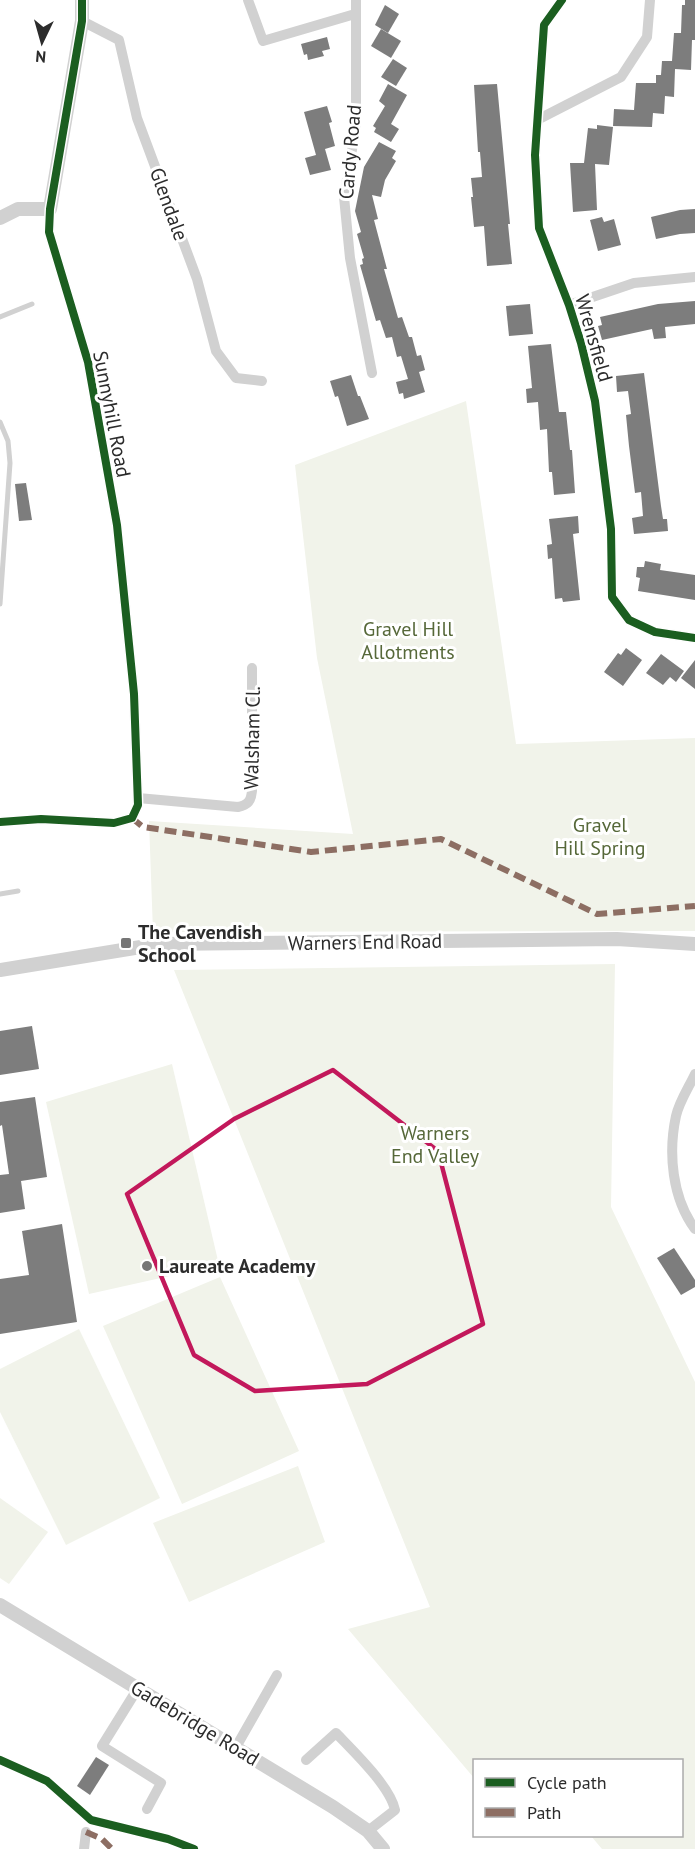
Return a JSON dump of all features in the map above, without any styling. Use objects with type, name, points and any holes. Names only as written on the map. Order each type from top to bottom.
[{"type":"street","name":"Sunnyhill Road","points":[[0,822],[41,819],[114,823],[132,818],[138,805],[134,694],[117,525],[88,362],[49,232],[50,209],[82,21],[82,0]]},
{"type":"street","points":[[248,0],[262,40],[355,14]]},
{"type":"street","name":"Cardy Road","points":[[356,0],[356,126],[344,197],[350,258],[372,373]]},
{"type":"street","name":"Wrensfield","points":[[562,0],[544,26],[535,155],[539,228],[569,305],[595,401],[611,529],[612,597],[629,620],[655,632],[695,638]]},
{"type":"street","points":[[537,120],[621,77],[647,37],[650,0]]},
{"type":"street","name":"Glendale","points":[[82,21],[119,40],[137,118],[197,279],[216,351],[236,378],[262,381]]},
{"type":"street","points":[[0,218],[18,209],[50,209]]},
{"type":"street","points":[[569,305],[634,283],[695,277]]},
{"type":"street","name":"Walsham Cl.","points":[[138,798],[238,807],[247,805],[252,791],[252,668]]},
{"type":"street","name":"Warners End Road","points":[[0,970],[159,944],[617,939],[695,945]]},
{"type":"street","points":[[695,1074],[676,1114],[671,1161],[685,1215],[695,1228]]},
{"type":"street","name":"Gadebridge Road","points":[[0,1605],[236,1747],[368,1831],[383,1849]]},
{"type":"street","points":[[236,1747],[277,1675]]},
{"type":"street","points":[[138,1688],[102,1746],[161,1783],[147,1809]]},
{"type":"street","points":[[306,1760],[336,1733],[369,1768],[393,1801],[395,1810],[368,1831]]},
{"type":"street","points":[[84,1849],[86,1832]]},
{"type":"lane","points":[[0,317],[32,304]]},
{"type":"lane","points":[[0,422],[8,441],[10,463],[0,604]]},
{"type":"lane","points":[[0,894],[18,891]]},
{"type":"highlighted area","points":[[333,1070],[438,1151],[483,1324],[367,1384],[255,1391],[194,1355],[127,1194],[234,1119]]},
{"type":"green space","points":[[466,401],[516,744],[695,738],[695,931],[153,932],[149,821],[353,834],[317,658],[295,465]]},
{"type":"green space","name":"Warners End Valley","points":[[615,964],[611,1207],[695,1382],[695,1849],[602,1849],[592,1837],[683,1837],[683,1759],[473,1759],[473,1777],[348,1629],[430,1607],[174,970]]},
{"type":"green space","points":[[172,1064],[219,1265],[89,1294],[46,1102]]},
{"type":"green space","points":[[220,1277],[299,1451],[182,1504],[103,1326]]},
{"type":"green space","points":[[79,1329],[160,1498],[66,1545],[0,1412],[0,1369]]},
{"type":"green space","points":[[298,1466],[325,1542],[189,1602],[153,1523]]},
{"type":"green space","points":[[0,1498],[48,1532],[9,1584],[0,1578]]},
{"type":"building","points":[[685,0],[695,0],[695,40],[692,40],[691,70],[675,69],[674,97],[665,96],[664,114],[653,113],[652,127],[613,126],[614,109],[634,110],[636,83],[656,83],[656,75],[661,75],[662,61],[672,61],[674,33],[681,33],[682,5],[685,5]]},
{"type":"building","points":[[385,5],[399,14],[388,33],[375,25]]},
{"type":"building","points":[[381,29],[401,41],[391,58],[371,46]]},
{"type":"building","points":[[327,37],[330,49],[322,51],[324,56],[308,60],[301,44]]},
{"type":"building","points":[[393,59],[407,68],[396,86],[381,77]]},
{"type":"building","points":[[388,84],[407,95],[391,124],[399,129],[391,142],[374,132],[376,128],[373,126],[385,106],[379,101]]},
{"type":"building","points":[[497,84],[512,264],[487,266],[484,226],[474,227],[471,197],[473,197],[471,178],[482,177],[480,152],[478,152],[474,85]]},
{"type":"building","points":[[327,106],[335,146],[325,149],[331,170],[310,175],[305,158],[316,155],[304,112]]},
{"type":"building","points":[[597,125],[613,127],[609,165],[595,164],[597,210],[573,212],[570,163],[584,163],[588,128],[597,129]]},
{"type":"building","points":[[379,142],[396,151],[392,158],[396,161],[385,180],[381,197],[372,195],[378,219],[374,220],[387,269],[384,269],[398,318],[402,317],[409,337],[412,337],[417,356],[421,355],[425,370],[419,372],[425,392],[404,399],[403,393],[399,394],[396,382],[408,379],[401,356],[397,357],[392,337],[386,338],[380,320],[376,321],[360,265],[363,264],[362,259],[364,258],[357,234],[361,232],[355,211],[364,167]]},
{"type":"building","points":[[695,209],[695,233],[656,239],[651,217]]},
{"type":"building","points":[[602,217],[604,222],[614,219],[621,245],[598,251],[590,220]]},
{"type":"building","points":[[695,301],[695,324],[665,327],[666,338],[654,339],[652,329],[602,340],[598,326],[602,325],[600,317],[658,304]]},
{"type":"building","points":[[530,304],[533,334],[509,336],[506,306]]},
{"type":"building","points":[[551,344],[559,412],[566,412],[575,493],[554,495],[552,472],[549,472],[547,429],[540,430],[538,402],[527,403],[526,389],[532,388],[528,346]]},
{"type":"building","points":[[644,373],[661,506],[663,519],[667,519],[668,531],[634,534],[632,518],[643,516],[641,492],[635,493],[626,415],[631,414],[628,391],[617,392],[616,376]]},
{"type":"building","points":[[351,375],[369,419],[347,426],[338,396],[335,397],[330,381]]},
{"type":"building","points":[[26,483],[32,520],[19,521],[15,484]]},
{"type":"building","points":[[578,516],[579,533],[573,534],[580,600],[563,602],[562,598],[555,599],[552,558],[548,559],[547,545],[552,544],[549,519]]},
{"type":"building","points":[[645,561],[661,564],[660,570],[695,575],[695,600],[638,591],[640,578],[636,577],[637,567],[644,567]]},
{"type":"building","points":[[626,648],[642,660],[623,686],[604,672],[618,653],[621,655]]},
{"type":"building","points":[[661,654],[684,671],[676,682],[670,677],[663,685],[646,673]]},
{"type":"building","points":[[695,660],[695,689],[681,678]]},
{"type":"building","points":[[32,1026],[39,1069],[0,1075],[0,1031]]},
{"type":"building","points":[[35,1097],[47,1177],[21,1181],[25,1209],[0,1213],[0,1175],[9,1174],[2,1125],[0,1126],[0,1102]]},
{"type":"building","points":[[62,1224],[77,1322],[0,1334],[0,1279],[29,1275],[22,1231]]},
{"type":"building","points":[[674,1248],[695,1280],[695,1287],[681,1295],[657,1258]]},
{"type":"building","points":[[96,1757],[109,1765],[90,1795],[77,1786]]},
{"type":"marked path","points":[[132,818],[143,827],[311,852],[441,839],[597,914],[695,906]]},
{"type":"marked path","points":[[86,1832],[102,1839],[112,1849]]},
{"type":"cycle path","points":[[0,822],[41,819],[114,823],[132,818],[138,805],[134,694],[117,525],[88,362],[49,232],[50,209],[82,21],[82,0]]},
{"type":"cycle path","points":[[562,0],[544,25],[535,155],[539,228],[569,305],[595,401],[611,529],[612,597],[629,620],[655,632],[695,638]]},
{"type":"cycle path","points":[[0,1760],[47,1781],[91,1820],[168,1839],[194,1849]]},
{"type":"place","name":"The Cavendish School","points":[[126,943]]},
{"type":"place","name":"Laureate Academy","points":[[147,1266]]},
{"type":"park label","name":"Gravel Hill Allotments","points":[[408,640]]},
{"type":"park label","name":"Gravel Hill Spring","points":[[600,836]]}]
